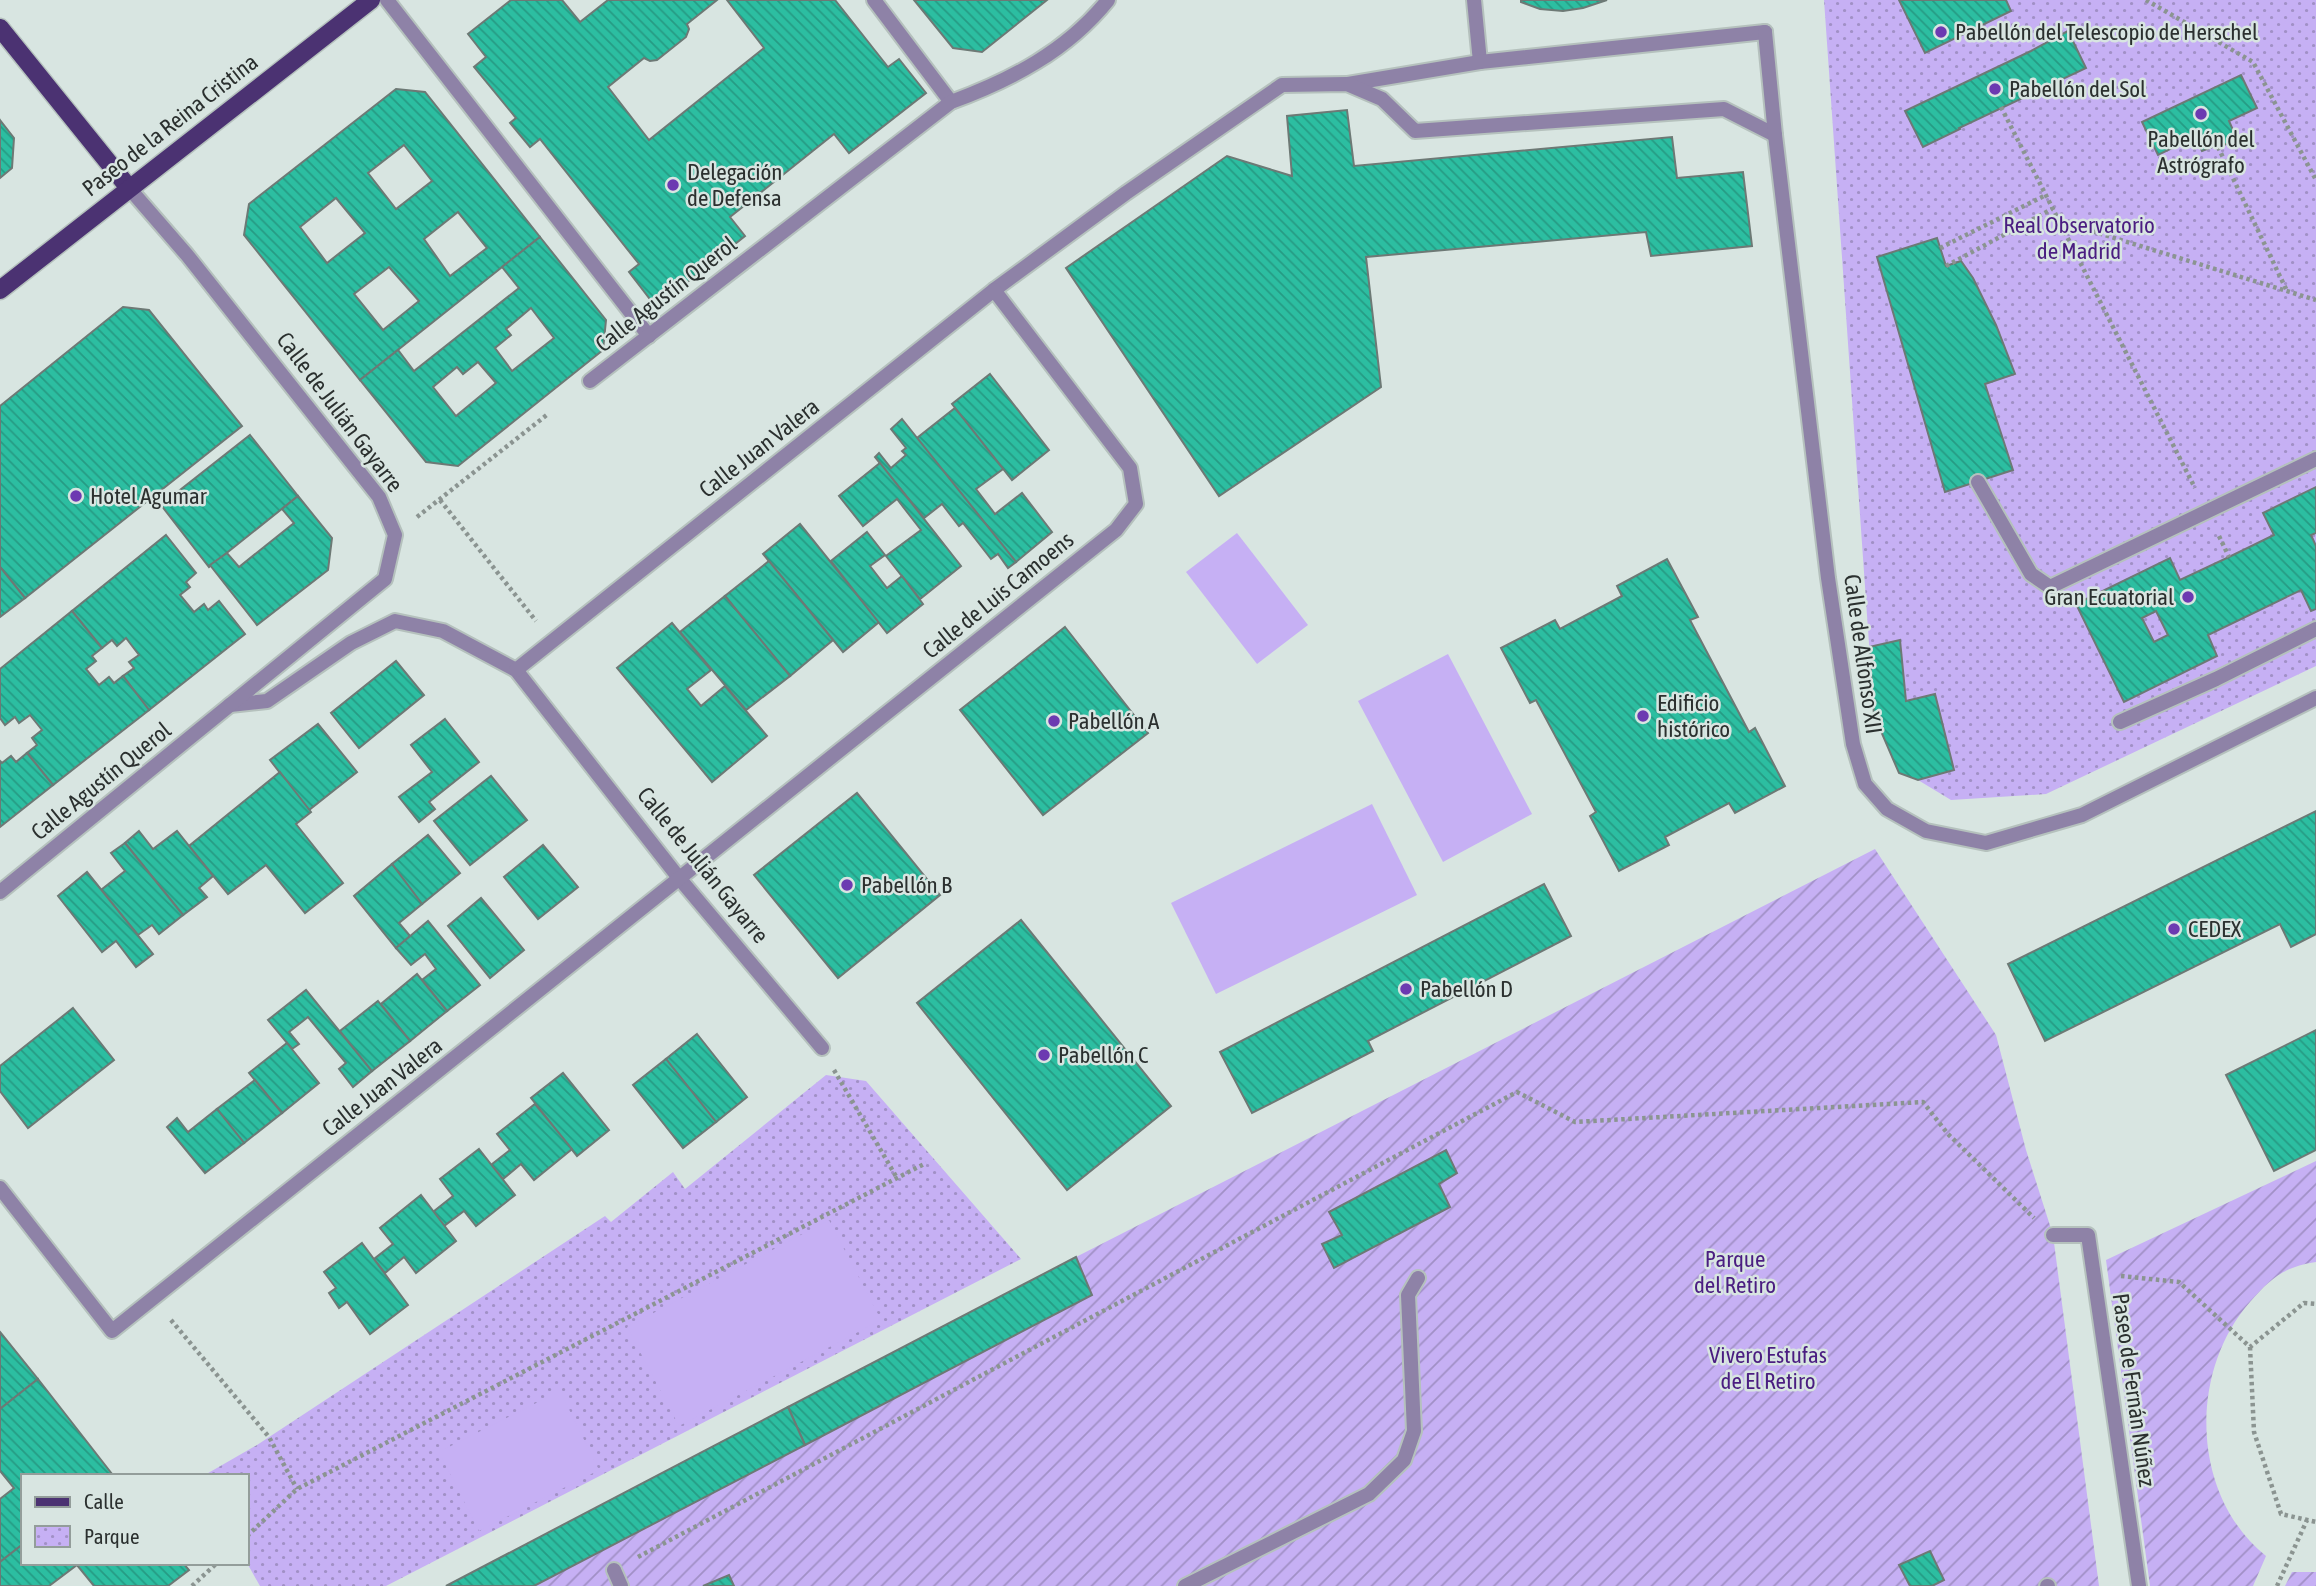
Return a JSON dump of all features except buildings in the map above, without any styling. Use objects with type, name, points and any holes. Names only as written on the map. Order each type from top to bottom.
[{"type":"main road","name":"Paseo de la Reina Cristina","points":[[0,290],[371,0]]},
{"type":"main road","name":"Calle de Julián Gayarre","points":[[0,28],[129,188]]},
{"type":"street","points":[[387,0],[649,336]]},
{"type":"street","points":[[874,0],[951,102]]},
{"type":"street","name":"Calle Agustín Querol","points":[[590,382],[951,102],[992,87],[1030,67],[1066,42],[1108,0]]},
{"type":"street","points":[[1474,0],[1480,62]]},
{"type":"street","name":"Calle Juan Valera","points":[[516,670],[994,290],[1282,85],[1347,84],[1480,62],[1765,32]]},
{"type":"street","name":"Calle de Alfonso XII","points":[[1765,32],[1828,578],[1853,744],[1864,784],[1887,809],[1926,831],[1986,843],[2082,815],[2316,698]]},
{"type":"street","points":[[1347,84],[1382,99],[1415,131],[1724,109],[1775,135]]},
{"type":"street","name":"Calle de Julián Gayarre","points":[[129,188],[187,255],[379,497],[395,535],[385,579],[230,705]]},
{"type":"street","name":"Calle de Luis Camoens","points":[[679,878],[1116,530],[1136,504],[1130,468],[994,290]]},
{"type":"street","points":[[1978,482],[2031,574],[2050,587],[2316,459]]},
{"type":"street","name":"Calle de Julián Gayarre","points":[[230,705],[267,701],[351,643],[395,621],[443,631],[516,670],[679,878],[822,1048]]},
{"type":"street","points":[[2120,722],[2216,679],[2316,629]]},
{"type":"street","name":"Calle Agustín Querol","points":[[0,892],[230,705]]},
{"type":"street","name":"Calle Juan Valera","points":[[0,1188],[112,1331],[679,878]]},
{"type":"street","name":"Paseo de Fernán Núñez","points":[[2053,1235],[2088,1235],[2139,1586]]},
{"type":"street","points":[[1185,1586],[1369,1494],[1404,1460],[1414,1431],[1408,1294],[1418,1278]]},
{"type":"street","points":[[614,1570],[621,1586]]},
{"type":"path","points":[[2146,0],[2252,62],[2316,180]]},
{"type":"path","points":[[2001,107],[2229,557]]},
{"type":"path","points":[[2218,146],[2287,291]]},
{"type":"path","points":[[1940,248],[2046,195]]},
{"type":"path","points":[[1946,266],[2052,209]]},
{"type":"path","points":[[2059,221],[2316,300]]},
{"type":"path","points":[[548,414],[440,500],[552,641]]},
{"type":"path","points":[[822,1048],[897,1178]]},
{"type":"path","points":[[614,1570],[1517,1091],[1575,1122],[1923,1102],[1948,1134],[2053,1235]]},
{"type":"path","points":[[248,1535],[298,1489],[926,1163]]},
{"type":"path","points":[[2093,1273],[2179,1282],[2250,1347],[2254,1432],[2281,1514],[2316,1521]]},
{"type":"path","points":[[152,1298],[269,1437],[298,1489]]},
{"type":"path","points":[[2250,1347],[2304,1303],[2316,1304]]},
{"type":"path","points":[[2277,1586],[2307,1520]]},
{"type":"path","points":[[192,1586],[215,1565]]},
{"type":"green space","name":"Real Observatorio de Madrid","points":[[1824,0],[2316,0],[2316,666],[2046,794],[1951,800],[1918,780],[1899,773],[1874,715]]},
{"type":"green space","points":[[1237,533],[1308,625],[1257,664],[1186,572]]},
{"type":"green space","points":[[1448,654],[1532,814],[1443,862],[1358,701]]},
{"type":"green space","points":[[1372,804],[1417,895],[1216,994],[1171,903]]},
{"type":"green space","name":"Vivero Estufas de El Retiro","points":[[1875,849],[1996,1035],[2026,1150],[2053,1235],[2099,1586],[446,1586],[1076,1257]]},
{"type":"green space","points":[[826,1075],[866,1081],[1021,1259],[386,1586],[260,1586],[248,1565],[248,1474],[206,1474],[257,1445],[605,1216],[611,1222],[673,1172],[685,1189]]},
{"type":"green space","points":[[2316,1161],[2316,1262],[2295,1267],[2279,1275],[2250,1302],[2230,1331],[2216,1363],[2208,1397],[2207,1433],[2212,1468],[2223,1501],[2241,1531],[2266,1556],[2253,1586],[2150,1586],[2106,1260]]},
{"type":"green space","points":[[829,1220],[881,1320],[679,1426],[627,1327]]},
{"type":"green space","points":[[560,1391],[599,1470],[479,1531],[439,1452]]},
{"type":"green space","points":[[2292,1572],[2316,1572],[2316,1586],[2285,1586]]},
{"type":"place","name":"Pabellón del Telescopio de Herschel","points":[[1941,32]]},
{"type":"place","name":"Pabellón del Sol","points":[[1995,89]]},
{"type":"place","name":"Pabellón del Astrógrafo","points":[[2201,114]]},
{"type":"place","name":"Delegación de Defensa","points":[[673,185]]},
{"type":"place","name":"Hotel Agumar","points":[[76,496]]},
{"type":"place","name":"Gran Ecuatorial","points":[[2188,597]]},
{"type":"place","name":"Edificio histórico","points":[[1643,716]]},
{"type":"place","name":"Pabellón A","points":[[1054,721]]},
{"type":"place","name":"Pabellón B","points":[[847,885]]},
{"type":"place","name":"CEDEX","points":[[2174,929]]},
{"type":"place","name":"Pabellón D","points":[[1406,989]]},
{"type":"place","name":"Pabellón C","points":[[1044,1055]]},
{"type":"park label","name":"Parque del Retiro","points":[[1735,1272]]}]
